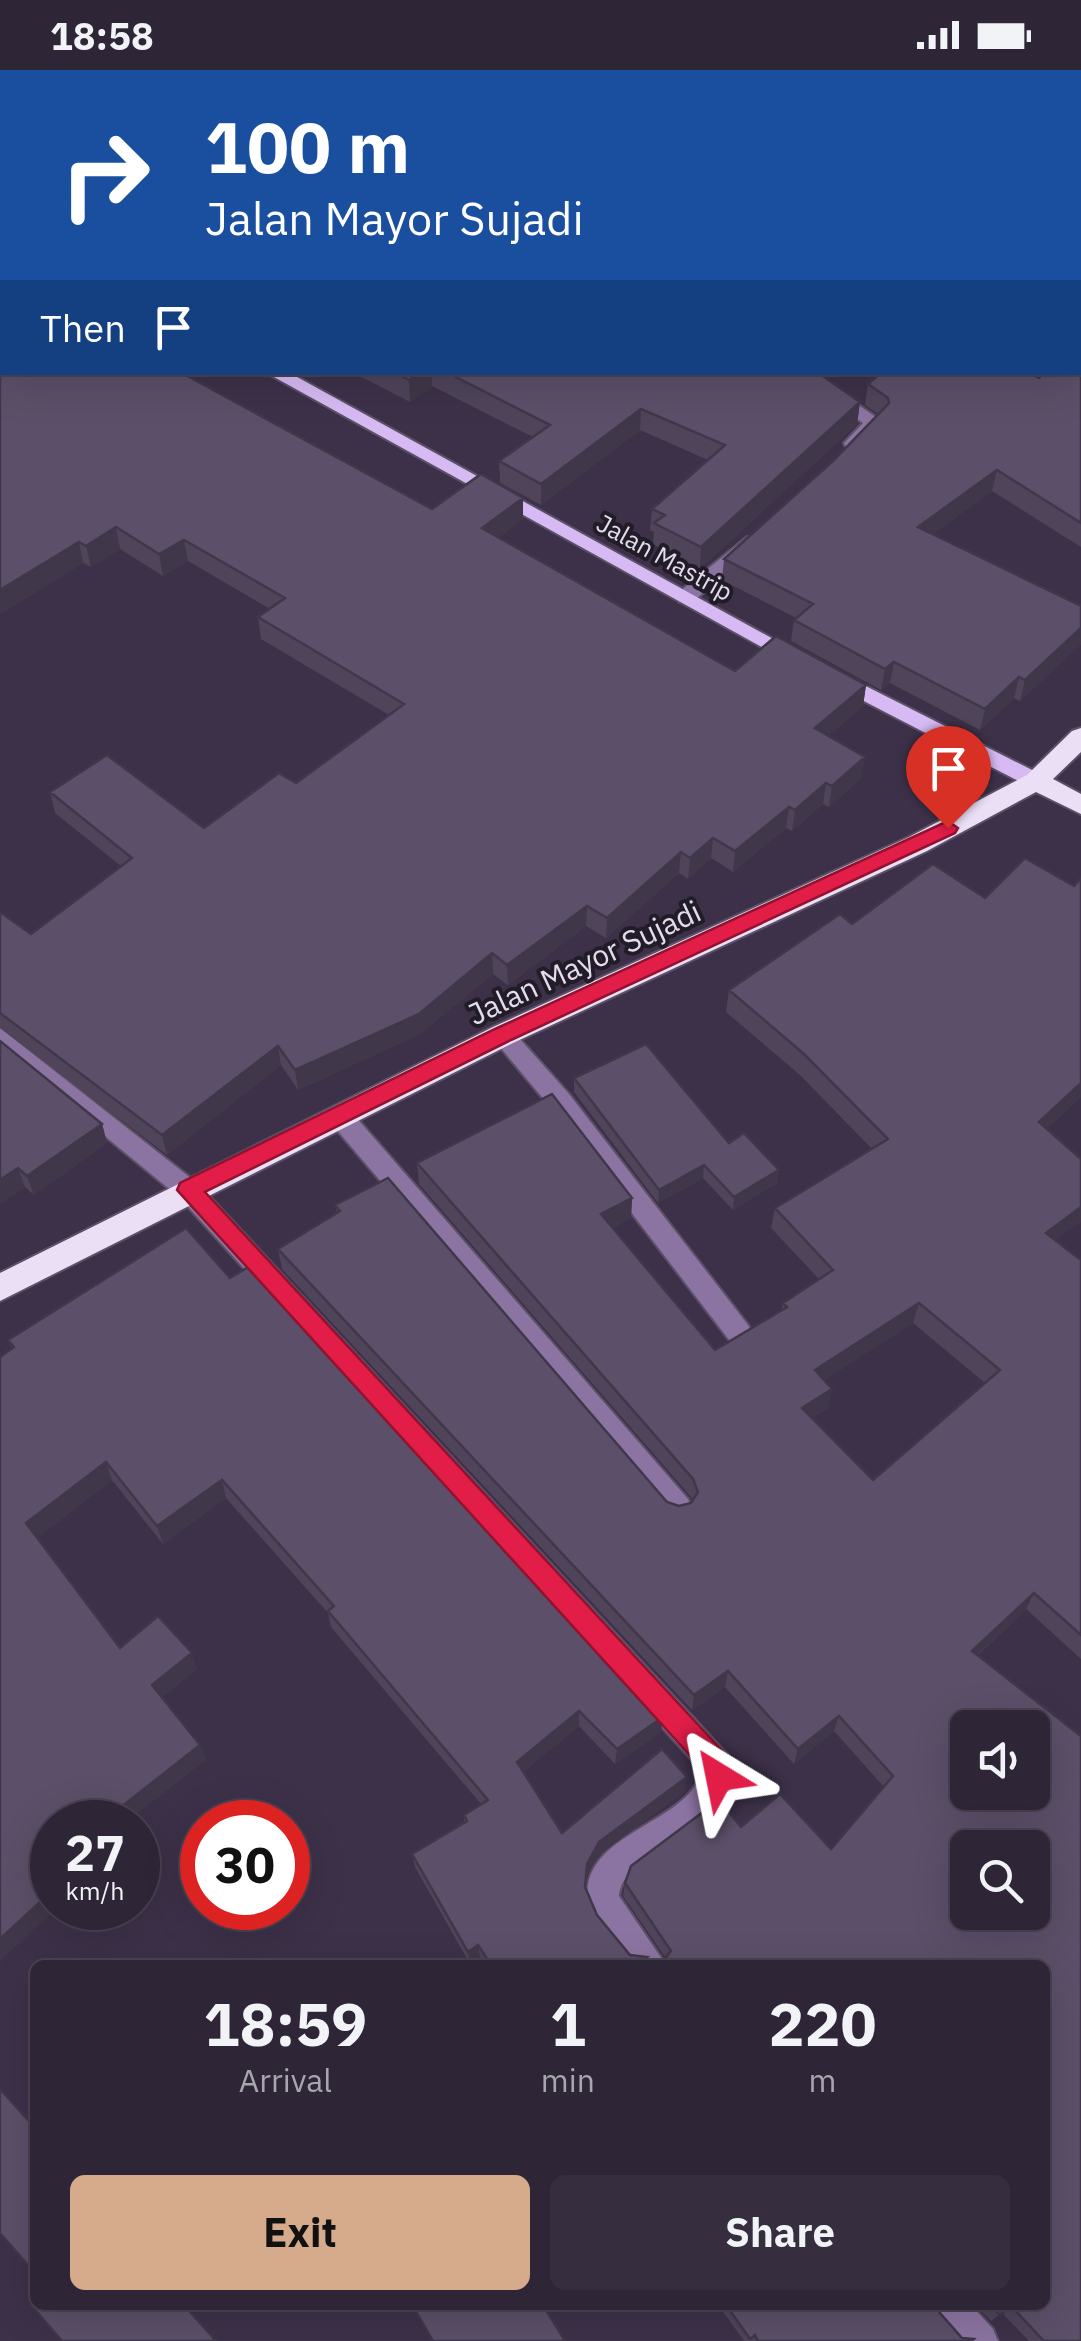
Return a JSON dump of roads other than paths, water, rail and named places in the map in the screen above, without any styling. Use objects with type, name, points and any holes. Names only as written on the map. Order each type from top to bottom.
[{"type":"highway","name":"Jalan Mayor Sujadi","points":[[0,1288],[503,1034],[918,844],[1036,781],[1081,738]]},
{"type":"highway","points":[[1036,781],[1081,805]]},
{"type":"main road","name":"Jalan Mastrip","points":[[280,375],[1036,781]]},
{"type":"street","points":[[803,375],[874,422],[835,462]]},
{"type":"street","points":[[686,596],[763,528]]},
{"type":"street","points":[[503,1034],[560,1101],[739,1333]]},
{"type":"street","points":[[0,1037],[188,1190],[717,1766],[719,1777],[707,1797],[612,1868],[601,1890],[603,1900],[646,1960]]},
{"type":"street","points":[[339,1116],[678,1508]]},
{"type":"street","points":[[952,2310],[981,2341]]}]
